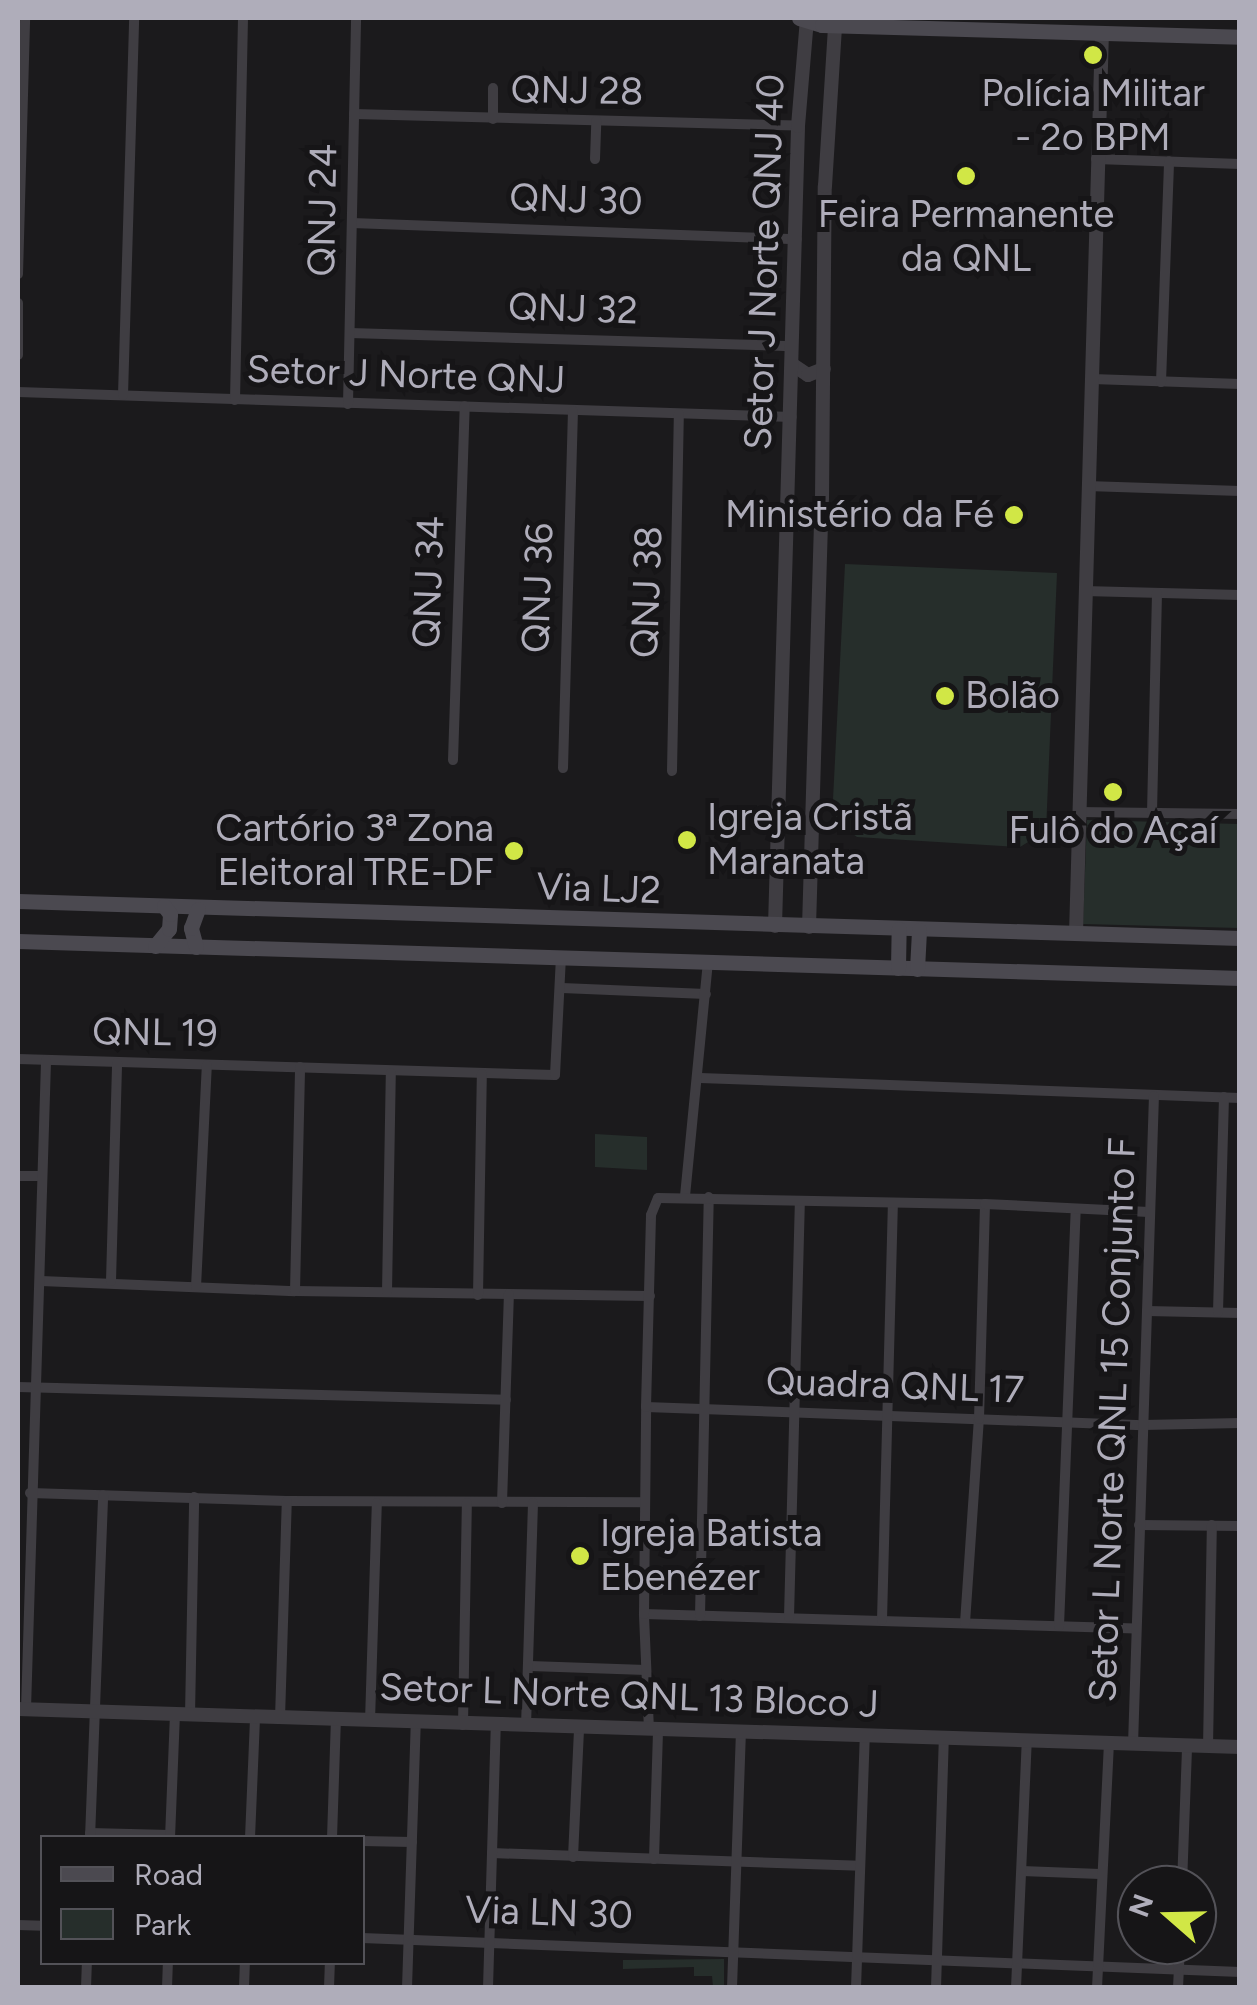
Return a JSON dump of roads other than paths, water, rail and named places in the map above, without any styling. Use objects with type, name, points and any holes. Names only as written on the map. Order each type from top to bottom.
[{"type":"main road","points":[[804,18],[835,26],[982,24],[1102,33],[1236,34]]},
{"type":"main road","name":"Via LJ2","points":[[18,902],[1240,938]]},
{"type":"main road","points":[[155,946],[169,929],[170,914],[164,906]]},
{"type":"main road","points":[[196,946],[191,928],[198,909]]},
{"type":"main road","points":[[898,968],[899,929]]},
{"type":"main road","points":[[917,968],[919,930]]},
{"type":"main road","name":"Via LJ2","points":[[18,941],[1240,978]]},
{"type":"street","points":[[18,274],[25,18]]},
{"type":"street","points":[[123,395],[134,18]]},
{"type":"street","points":[[235,400],[243,18]]},
{"type":"street","name":"QNJ 24","points":[[348,404],[356,18]]},
{"type":"street","name":"Setor J Norte QNJ 40","points":[[775,926],[804,18]]},
{"type":"street","points":[[809,928],[829,111],[835,26]]},
{"type":"street","points":[[1076,934],[1102,33]]},
{"type":"street","points":[[493,88],[493,119]]},
{"type":"street","points":[[799,120],[811,105],[829,111]]},
{"type":"street","name":"QNJ 28","points":[[354,114],[596,121],[799,120]]},
{"type":"street","points":[[595,159],[596,121]]},
{"type":"street","points":[[1096,159],[1240,164]]},
{"type":"street","points":[[1162,382],[1169,161]]},
{"type":"street","name":"QNJ 30","points":[[352,223],[796,238]]},
{"type":"street","points":[[18,303],[18,355]]},
{"type":"street","name":"QNJ 32","points":[[350,333],[794,346]]},
{"type":"street","points":[[793,365],[808,375],[824,370]]},
{"type":"street","points":[[1092,379],[1240,384]]},
{"type":"street","points":[[793,398],[809,390],[824,396]]},
{"type":"street","name":"Setor J Norte QNJ","points":[[18,392],[792,417]]},
{"type":"street","name":"QNJ 34","points":[[453,760],[464,406]]},
{"type":"street","name":"QNJ 36","points":[[563,768],[573,410]]},
{"type":"street","name":"QNJ 38","points":[[672,772],[679,414]]},
{"type":"street","points":[[1087,486],[1240,490]]},
{"type":"street","points":[[1084,591],[1240,595]]},
{"type":"street","points":[[1152,814],[1157,593]]},
{"type":"street","points":[[779,764],[794,761],[811,767]]},
{"type":"street","points":[[1078,812],[1240,814]]},
{"type":"street","points":[[777,845],[793,852],[809,848]]},
{"type":"street","points":[[561,956],[562,988],[706,994]]},
{"type":"street","points":[[685,1196],[692,1110],[700,1078],[708,962]]},
{"type":"street","name":"QNL 19","points":[[22,1709],[23,1596],[36,1386],[46,1060],[391,1073],[555,1074],[562,988]]},
{"type":"street","points":[[18,1060],[46,1060]]},
{"type":"street","points":[[111,1282],[117,1063]]},
{"type":"street","points":[[196,1287],[207,1065]]},
{"type":"street","points":[[295,1291],[300,1067]]},
{"type":"street","points":[[387,1292],[391,1073]]},
{"type":"street","points":[[478,1295],[482,1074]]},
{"type":"street","points":[[700,1078],[1240,1098]]},
{"type":"street","name":"Setor L Norte QNL 15 Conjunto F","points":[[1133,1745],[1154,1096]]},
{"type":"street","points":[[1218,1312],[1224,1097]]},
{"type":"street","points":[[18,1176],[42,1176]]},
{"type":"street","points":[[654,1859],[654,1730],[644,1614],[646,1408],[654,1205],[665,1196],[685,1196],[1150,1212]]},
{"type":"street","points":[[700,1616],[709,1197]]},
{"type":"street","points":[[789,1617],[800,1202]]},
{"type":"street","points":[[882,1620],[893,1203]]},
{"type":"street","points":[[965,1622],[978,1419],[985,1204]]},
{"type":"street","points":[[1060,1626],[1076,1210]]},
{"type":"street","points":[[40,1280],[295,1291],[650,1296]]},
{"type":"street","points":[[502,1503],[510,1294]]},
{"type":"street","points":[[1147,1311],[1240,1313]]},
{"type":"street","points":[[18,1387],[506,1400]]},
{"type":"street","name":"Quadra QNL 17","points":[[646,1408],[1143,1424],[1240,1423]]},
{"type":"street","points":[[30,1493],[288,1502],[645,1502]]},
{"type":"street","points":[[90,1835],[104,1496]]},
{"type":"street","points":[[170,1835],[183,1715],[194,1497]]},
{"type":"street","points":[[280,1718],[288,1502]]},
{"type":"street","points":[[370,1721],[377,1503]]},
{"type":"street","points":[[463,1725],[467,1503]]},
{"type":"street","points":[[526,1726],[532,1503]]},
{"type":"street","points":[[1139,1525],[1240,1526]]},
{"type":"street","points":[[1208,1747],[1212,1525]]},
{"type":"street","points":[[644,1614],[1136,1629]]},
{"type":"street","points":[[530,1666],[646,1670]]},
{"type":"street","name":"Setor L Norte QNL 13 Bloco J","points":[[22,1709],[1240,1748]]},
{"type":"street","points":[[250,1835],[254,1718]]},
{"type":"street","points":[[332,1835],[336,1720]]},
{"type":"street","points":[[407,1988],[416,1723]]},
{"type":"street","points":[[488,1988],[496,1726]]},
{"type":"street","points":[[573,1857],[579,1728]]},
{"type":"street","points":[[732,1988],[741,1734]]},
{"type":"street","points":[[856,1988],[865,1736]]},
{"type":"street","points":[[936,1988],[944,1738]]},
{"type":"street","points":[[1016,1988],[1027,1741]]},
{"type":"street","points":[[1097,1988],[1109,1744]]},
{"type":"street","points":[[1183,1865],[1187,1747]]},
{"type":"street","points":[[365,1841],[412,1842]]},
{"type":"street","points":[[492,1854],[860,1866]]},
{"type":"street","points":[[1022,1871],[1100,1874]]},
{"type":"street","name":"Via LN 30","points":[[365,1938],[734,1949],[1240,1972]]},
{"type":"street","points":[[1178,1988],[1179,1965]]},
{"type":"place","name":"Polícia Militar - 2o BPM","points":[[1093,55]]},
{"type":"place","name":"Feira Permanente da QNL","points":[[966,176]]},
{"type":"place","name":"Ministério da Fé","points":[[1014,515]]},
{"type":"place","name":"Bolão","points":[[945,696]]},
{"type":"place","name":"Fulô do Açaí","points":[[1113,792]]},
{"type":"place","name":"Igreja Cristã Maranata","points":[[687,840]]},
{"type":"place","name":"Cartório 3ª Zona Eleitoral TRE-DF","points":[[514,851]]},
{"type":"place","name":"Igreja Batista Ebenézer","points":[[580,1556]]}]
